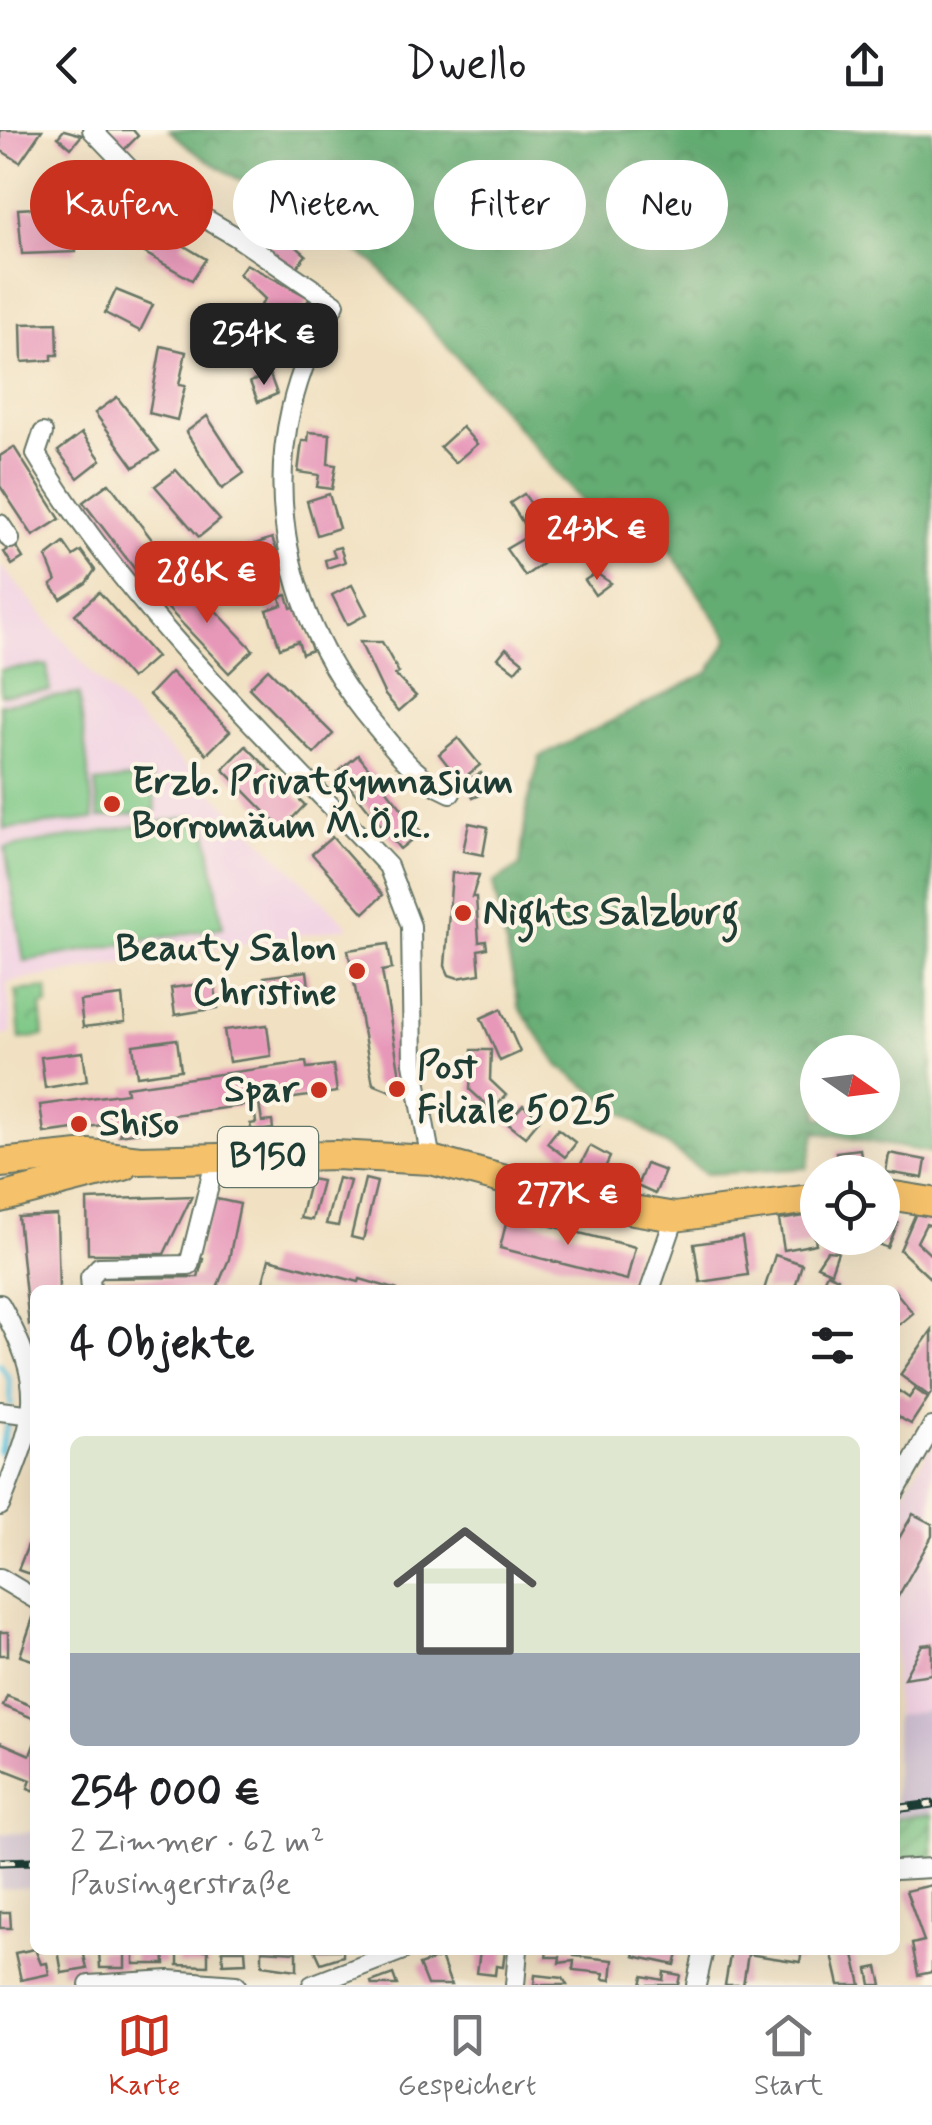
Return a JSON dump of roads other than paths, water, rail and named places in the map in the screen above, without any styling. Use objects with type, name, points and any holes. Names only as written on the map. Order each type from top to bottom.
[{"type":"main road","name":"B150","points":[[0,1163],[100,1156],[140,1160],[336,1156],[431,1160],[592,1203],[675,1217],[800,1200]]},
{"type":"main road","points":[[0,1176],[45,1172],[100,1156]]},
{"type":"main road","name":"B150","points":[[0,1198],[140,1160]]},
{"type":"main road","points":[[900,1197],[932,1202]]},
{"type":"street","points":[[92,130],[141,181],[235,236],[335,304],[310,352],[289,416],[282,504],[289,567],[312,625],[357,704],[421,780],[451,793]]},
{"type":"street","points":[[43,433],[36,454],[75,519],[123,582],[388,866],[411,926],[413,1063],[431,1160]]},
{"type":"street","points":[[91,1285],[90,1277],[99,1267],[189,1265],[216,1158]]},
{"type":"street","points":[[652,1285],[675,1217]]},
{"type":"street","points":[[0,1304],[19,1337],[30,1371]]},
{"type":"street","points":[[0,1411],[30,1415]]},
{"type":"street","points":[[0,1506],[30,1426]]},
{"type":"street","points":[[900,1483],[932,1427]]},
{"type":"street","points":[[0,1578],[30,1595]]},
{"type":"street","points":[[900,1870],[932,1868]]},
{"type":"street","points":[[312,1985],[390,1955]]},
{"type":"street","points":[[515,1985],[518,1955]]},
{"type":"street","points":[[696,1985],[703,1955]]},
{"type":"street","points":[[89,1985],[169,1980],[236,1985]]},
{"type":"waterway","points":[[0,1364],[9,1379],[11,1405]]},
{"type":"waterway","points":[[0,1452],[9,1417]]},
{"type":"railway","points":[[900,1808],[932,1804]]},
{"type":"railway","points":[[0,1862],[30,1861]]},
{"type":"place","name":"Erzb. Privatgymnasium Borromäum M.Ö.R.","points":[[112,804]]},
{"type":"place","name":"Nights Salzburg","points":[[463,913]]},
{"type":"place","name":"Beauty Salon Christine","points":[[357,971]]},
{"type":"place","name":"Post Filiale 5025","points":[[397,1089]]},
{"type":"place","name":"Spar","points":[[319,1090]]},
{"type":"place","name":"Shiso","points":[[79,1124]]}]
